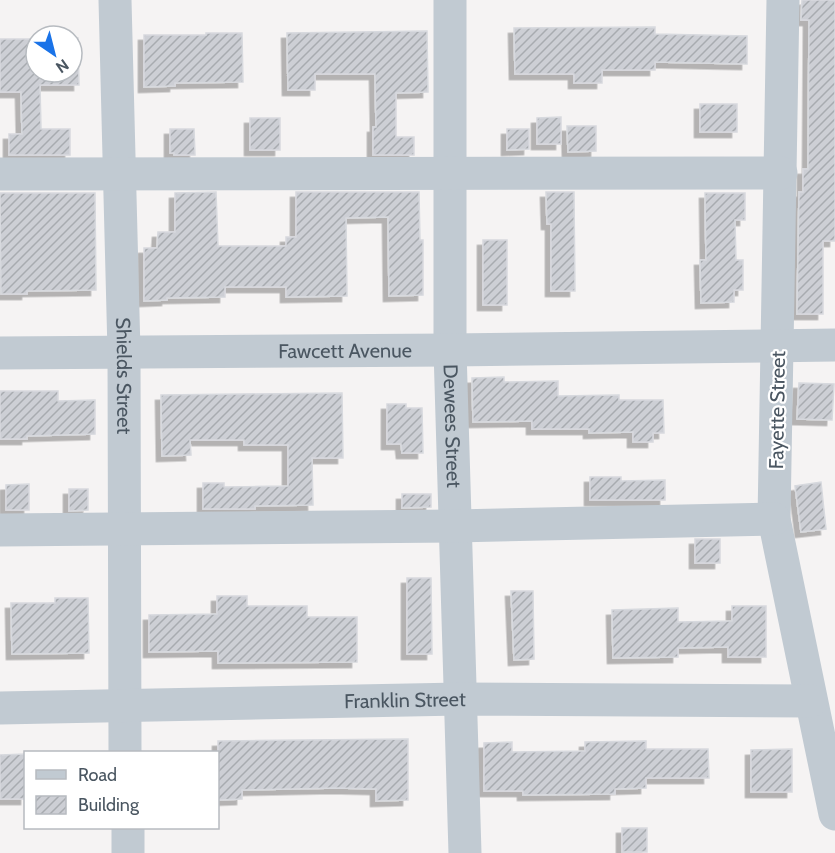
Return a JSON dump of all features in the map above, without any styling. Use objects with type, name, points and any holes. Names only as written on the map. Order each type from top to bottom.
[{"type":"street","name":"Shields Street","points":[[115,0],[124,352],[126,751]]},
{"type":"street","name":"Dewees Street","points":[[450,0],[450,350],[465,853]]},
{"type":"street","name":"Fayette Street","points":[[783,0],[774,519],[835,813]]},
{"type":"street","points":[[0,174],[781,173]]},
{"type":"street","name":"Fawcett Avenue","points":[[0,353],[835,345]]},
{"type":"street","points":[[0,530],[455,526],[774,519]]},
{"type":"street","name":"Franklin Street","points":[[0,708],[460,699],[811,700]]},
{"type":"street","points":[[128,829],[128,853]]},
{"type":"building","points":[[802,0],[835,0],[835,241],[823,241],[823,314],[797,314],[799,192],[803,192],[803,169],[808,169],[809,20],[801,20]]},
{"type":"building","points":[[655,27],[655,34],[747,36],[747,64],[655,62],[655,70],[602,70],[602,83],[574,83],[574,74],[515,74],[514,28]]},
{"type":"building","points":[[427,31],[428,92],[396,93],[396,137],[414,137],[414,155],[373,155],[373,127],[376,127],[375,74],[315,74],[315,90],[288,90],[287,33]]},
{"type":"building","points":[[206,33],[242,33],[243,82],[175,83],[175,86],[144,87],[144,35],[206,35]]},
{"type":"building","points":[[0,39],[24,39],[24,84],[79,84],[40,85],[41,129],[70,129],[70,155],[9,155],[9,134],[22,134],[21,92],[0,92]]},
{"type":"building","points":[[700,104],[737,104],[737,132],[700,132]]},
{"type":"building","points":[[561,117],[561,144],[537,144],[537,118]]},
{"type":"building","points":[[250,118],[280,118],[280,150],[250,150]]},
{"type":"building","points":[[567,126],[596,126],[596,151],[568,152]]},
{"type":"building","points":[[170,129],[194,129],[195,155],[170,153]]},
{"type":"building","points":[[507,129],[529,129],[529,149],[507,150]]},
{"type":"building","points":[[216,192],[218,246],[286,246],[286,237],[296,237],[296,192],[419,192],[420,240],[423,240],[423,295],[389,296],[388,217],[346,218],[347,296],[286,297],[286,287],[225,287],[225,297],[167,298],[167,300],[144,301],[144,248],[157,248],[158,232],[175,232],[175,193]]},
{"type":"building","points":[[546,192],[574,192],[575,291],[551,291],[551,224],[547,224]]},
{"type":"building","points":[[0,193],[95,193],[96,290],[27,291],[27,294],[1,294]]},
{"type":"building","points":[[705,193],[745,193],[745,220],[735,220],[736,260],[743,260],[743,290],[734,290],[734,302],[701,303],[700,260],[706,260]]},
{"type":"building","points":[[483,240],[507,240],[507,305],[483,305]]},
{"type":"building","points":[[504,377],[504,382],[558,381],[558,396],[619,395],[619,400],[663,400],[664,433],[653,433],[653,442],[633,442],[633,432],[589,433],[589,429],[532,429],[532,421],[473,422],[472,378]]},
{"type":"building","points":[[799,383],[834,384],[832,420],[797,419]]},
{"type":"building","points":[[0,391],[58,391],[58,401],[95,400],[95,434],[0,439]]},
{"type":"building","points":[[342,393],[343,458],[312,458],[313,505],[255,506],[255,509],[203,509],[203,483],[224,483],[224,487],[288,486],[288,445],[244,445],[244,440],[190,440],[191,455],[162,456],[161,395]]},
{"type":"building","points":[[387,404],[406,404],[406,408],[422,408],[423,453],[402,453],[401,444],[387,444]]},
{"type":"building","points":[[590,477],[621,477],[621,481],[665,480],[665,500],[590,500]]},
{"type":"building","points":[[821,482],[826,529],[801,532],[795,486]]},
{"type":"building","points":[[29,484],[29,510],[6,510],[6,485]]},
{"type":"building","points":[[69,489],[88,489],[88,510],[69,511]]},
{"type":"building","points":[[402,494],[431,494],[431,507],[402,508]]},
{"type":"building","points":[[695,539],[720,539],[720,563],[695,563]]},
{"type":"building","points":[[407,578],[431,578],[432,654],[407,654]]},
{"type":"building","points":[[511,591],[533,591],[534,659],[514,660]]},
{"type":"building","points":[[217,596],[247,596],[247,606],[307,606],[307,617],[357,617],[357,662],[218,663],[218,651],[149,652],[149,615],[217,614]]},
{"type":"building","points":[[55,598],[88,598],[89,653],[12,654],[11,603],[55,603]]},
{"type":"building","points":[[732,606],[766,606],[766,657],[728,657],[728,647],[678,648],[678,657],[613,658],[612,610],[678,608],[678,622],[732,621]]},
{"type":"building","points":[[408,739],[408,800],[376,801],[376,789],[337,788],[242,790],[242,799],[219,800],[218,741]]},
{"type":"building","points":[[646,741],[646,749],[708,749],[709,778],[646,778],[646,788],[615,789],[615,794],[523,795],[523,791],[484,791],[484,743],[512,742],[512,752],[585,751],[585,742]]},
{"type":"building","points":[[792,749],[792,792],[751,792],[751,750]]},
{"type":"building","points":[[24,754],[24,799],[0,799],[0,755]]},
{"type":"building","points":[[622,828],[647,828],[647,852],[622,852]]}]
